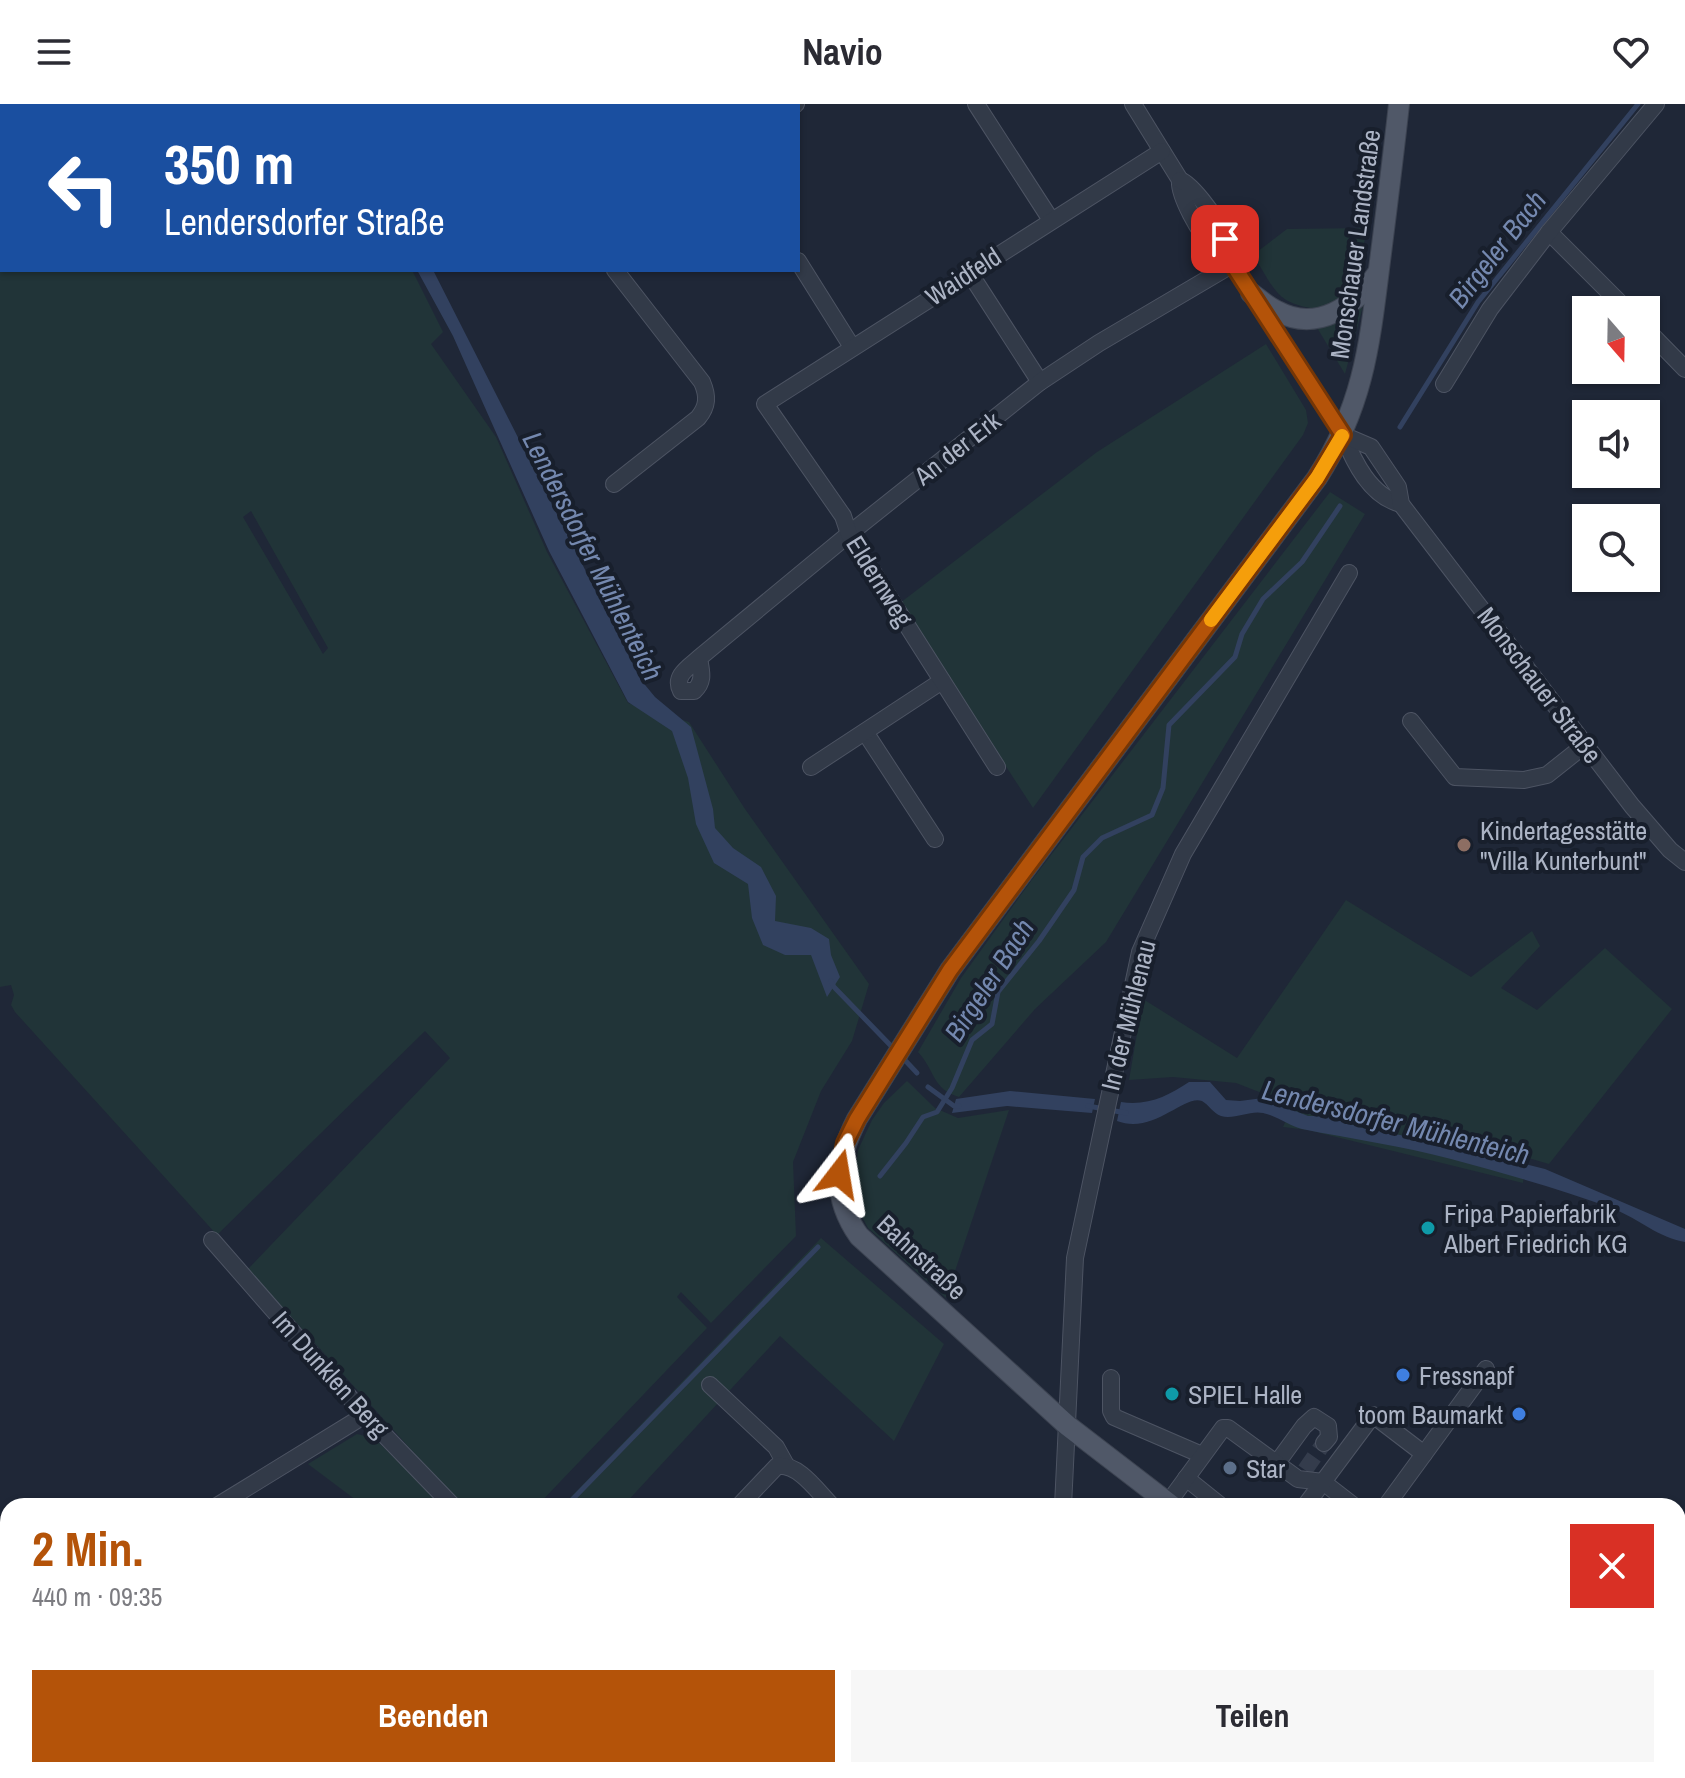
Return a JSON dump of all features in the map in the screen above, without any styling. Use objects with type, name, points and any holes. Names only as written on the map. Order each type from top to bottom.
[{"type":"main road","name":"Monschauer Landstraße","points":[[1343,435],[1364,370],[1374,317],[1399,104]]},
{"type":"main road","points":[[1251,293],[1288,316],[1323,317],[1351,304],[1366,291],[1379,270]]},
{"type":"main road","name":"Bahnstraße","points":[[1161,1498],[1068,1426],[859,1236],[846,1218],[840,1198],[839,1174],[845,1143],[950,970],[1317,478],[1343,435]]},
{"type":"street","points":[[976,104],[1051,220]]},
{"type":"street","points":[[1133,104],[1180,180],[1189,183],[1211,215],[1225,239],[1229,257],[1343,435]]},
{"type":"street","points":[[1444,384],[1490,309],[1549,232],[1656,104]]},
{"type":"street","name":"Waidfeld","points":[[765,404],[1162,151]]},
{"type":"street","points":[[1549,232],[1613,296]]},
{"type":"street","name":"An der Erk","points":[[699,658],[1040,382],[1229,257]]},
{"type":"street","points":[[800,264],[852,347]]},
{"type":"street","points":[[614,484],[698,418],[705,410],[707,398],[702,382],[617,272]]},
{"type":"street","points":[[969,272],[1040,382]]},
{"type":"street","points":[[1660,343],[1685,369]]},
{"type":"street","name":"Eldernweg","points":[[765,404],[843,516],[849,534],[997,767]]},
{"type":"street","name":"Monschauer Straße","points":[[1343,435],[1371,447],[1398,487],[1401,504],[1632,806],[1670,850],[1685,862]]},
{"type":"street","name":"In der Mühlenau","points":[[1064,1498],[1075,1258],[1140,952],[1169,883],[1194,835],[1349,573]]},
{"type":"street","points":[[811,767],[942,681]]},
{"type":"street","points":[[1411,721],[1455,777],[1524,780],[1547,775],[1586,744]]},
{"type":"street","points":[[865,732],[935,839]]},
{"type":"street","name":"Im Dunklen Berg","points":[[212,1240],[365,1415],[445,1498]]},
{"type":"street","points":[[1392,1498],[1486,1369]]},
{"type":"street","points":[[1111,1378],[1111,1411],[1114,1417],[1202,1455]]},
{"type":"street","points":[[710,1385],[776,1447],[786,1465],[824,1498]]},
{"type":"street","points":[[230,1498],[365,1415]]},
{"type":"street","points":[[1311,1498],[1373,1415],[1424,1454]]},
{"type":"street","points":[[1277,1463],[1314,1417],[1328,1426],[1329,1437],[1324,1443]]},
{"type":"street","points":[[1174,1498],[1223,1428],[1228,1428],[1277,1463],[1323,1482],[1344,1498]]},
{"type":"street","points":[[747,1498],[777,1466],[786,1465]]},
{"type":"street","points":[[1186,1478],[1211,1498]]},
{"type":"green space","points":[[1368,228],[1356,270],[1343,295],[1333,304],[1321,308],[1302,306],[1282,297],[1253,255],[1287,229]]},
{"type":"green space","points":[[0,272],[413,272],[443,332],[431,344],[496,437],[547,552],[628,703],[689,722],[745,809],[869,984],[852,1041],[821,1091],[793,1162],[796,1236],[711,1323],[681,1292],[677,1297],[707,1328],[545,1498],[455,1498],[248,1269],[450,1058],[425,1031],[217,1235],[15,1012],[11,1005],[14,995],[11,985],[0,987]],"holes":[[[251,511],[328,648],[323,654],[243,517]]]},
{"type":"green space","points":[[1364,302],[1345,374],[1316,326],[1343,319]]},
{"type":"green space","points":[[1266,344],[1306,410],[1308,423],[1303,435],[1033,808],[900,603],[1097,452]]},
{"type":"green space","points":[[1330,492],[1365,514],[1106,942],[1035,1009],[959,1097],[950,1094],[939,1084],[918,1052],[961,978],[1031,881]]},
{"type":"green space","points":[[1346,900],[1471,977],[1532,931],[1540,946],[1501,988],[1537,1010],[1605,948],[1672,1009],[1549,1164],[1525,1157],[1523,1183],[1308,1130],[1283,1127],[1293,1105],[1236,1083],[1173,1077],[1129,1080],[1143,999],[1237,1058]]},
{"type":"green space","points":[[907,1081],[935,1108],[958,1118],[1009,1110],[946,1298],[868,1228],[859,1211],[855,1171],[858,1150],[884,1103]]},
{"type":"green space","points":[[821,1238],[944,1344],[894,1441],[780,1336],[630,1498],[570,1498]]},
{"type":"green space","points":[[357,1434],[374,1438],[435,1498],[353,1498],[308,1464]]},
{"type":"water","points":[[418,272],[434,272],[641,680],[655,697],[691,727],[713,809],[715,828],[733,848],[761,867],[776,896],[775,921],[811,928],[829,939],[831,955],[840,977],[827,997],[811,955],[785,955],[763,945],[752,918],[748,884],[714,863],[696,824],[688,778],[672,731],[628,702],[549,551],[453,336]]},
{"type":"water","points":[[1189,1082],[1210,1082],[1226,1100],[1263,1098],[1308,1116],[1327,1116],[1363,1128],[1437,1142],[1545,1169],[1685,1229],[1685,1242],[1666,1237],[1614,1209],[1554,1188],[1433,1154],[1302,1129],[1263,1113],[1221,1116],[1202,1101],[1195,1100],[1143,1123],[1117,1121],[1121,1102],[1140,1103],[1157,1099]]},
{"type":"water","points":[[1010,1091],[1095,1099],[1092,1113],[1007,1106],[952,1113],[956,1099]]},
{"type":"waterway","name":"Birgeler Bach","points":[[1400,427],[1478,302],[1638,104]]},
{"type":"waterway","name":"Birgeler Bach","points":[[880,1176],[923,1117],[937,1112],[952,1088],[972,1040],[992,1024],[998,992],[1039,941],[1074,890],[1083,857],[1102,838],[1152,815],[1163,788],[1169,725],[1235,657],[1242,634],[1263,599],[1302,562],[1340,506]]},
{"type":"waterway","name":"Lendersdorfer Mühlenteich","points":[[831,981],[895,1050]]},
{"type":"waterway","name":"Lendersdorfer Mühlenteich","points":[[902,1057],[917,1073]]},
{"type":"waterway","name":"Birgeler Bach","points":[[928,1087],[954,1106],[959,1106]]},
{"type":"waterway","name":"Lendersdorfer Mühlenteich","points":[[1088,1106],[1126,1113]]},
{"type":"waterway","name":"Birgeler Bach","points":[[574,1498],[818,1247]]},
{"type":"tunnel","points":[[1305,1470],[1324,1443]]},
{"type":"slow traffic","points":[[1211,620],[1317,478],[1342,436]]},
{"type":"place","name":"Kindertagesstätte \"Villa Kunterbunt\"","points":[[1464,845]]},
{"type":"place","name":"Fripa Papierfabrik Albert Friedrich KG","points":[[1428,1228]]},
{"type":"place","name":"Fressnapf","points":[[1403,1375]]},
{"type":"place","name":"SPIEL Halle","points":[[1172,1394]]},
{"type":"place","name":"toom Baumarkt","points":[[1519,1414]]},
{"type":"place","name":"Star","points":[[1230,1468]]},
{"type":"route","points":[[839,1174],[845,1143],[857,1119],[950,970],[1317,478],[1343,435],[1224,251],[1225,239]]}]
